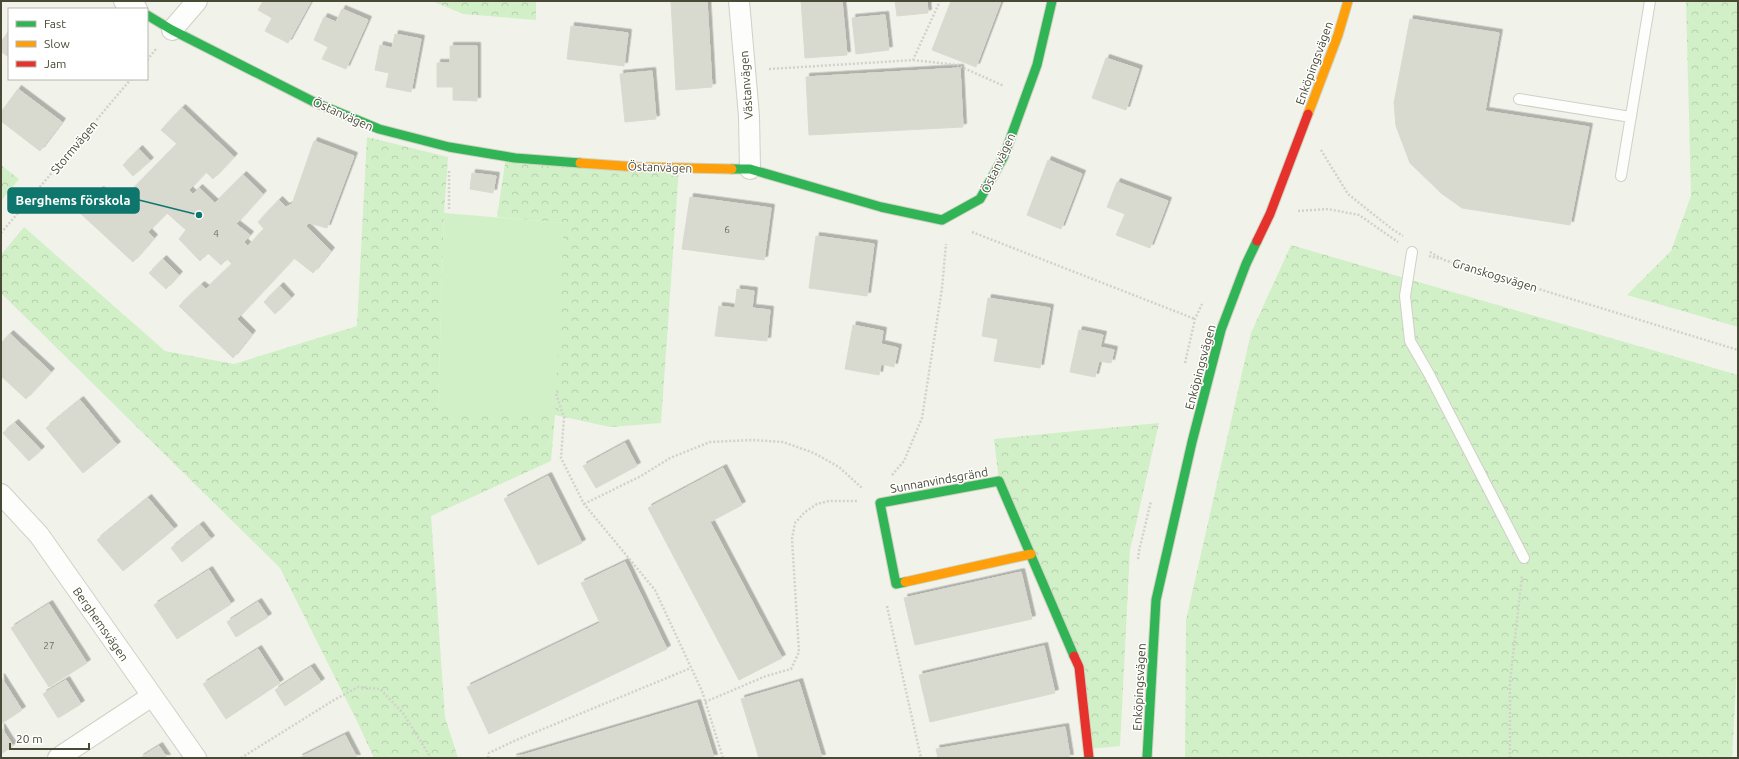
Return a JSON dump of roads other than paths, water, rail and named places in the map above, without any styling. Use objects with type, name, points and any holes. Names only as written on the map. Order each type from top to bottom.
[{"type":"street","points":[[124,1],[136,8]]},
{"type":"street","points":[[172,30],[197,1]]},
{"type":"street","name":"Västanvägen","points":[[740,1],[750,116],[750,169]]},
{"type":"street","name":"Östanvägen","points":[[148,16],[172,30],[316,103],[379,130],[449,147],[515,158],[637,167],[750,169],[881,207],[942,220],[980,199],[1004,156],[1037,64],[1052,1]]},
{"type":"street","name":"Enköpingsvägen","points":[[1147,758],[1156,600],[1192,442],[1221,330],[1246,264],[1270,214],[1338,35],[1348,1]]},
{"type":"street","name":"Sunnanvindsgränd","points":[[1030,554],[896,584],[880,503],[999,481],[1078,667],[1089,758]]},
{"type":"street","name":"Berghemsvägen","points":[[1,494],[39,535],[196,758]]},
{"type":"street","points":[[58,758],[152,696]]},
{"type":"lane","points":[[1621,176],[1650,1]]},
{"type":"lane","points":[[1519,99],[1631,117]]},
{"type":"lane","points":[[1412,252],[1405,296],[1410,341],[1429,374],[1524,558]]},
{"type":"place","name":"Berghems förskola","points":[[199,215]]}]
